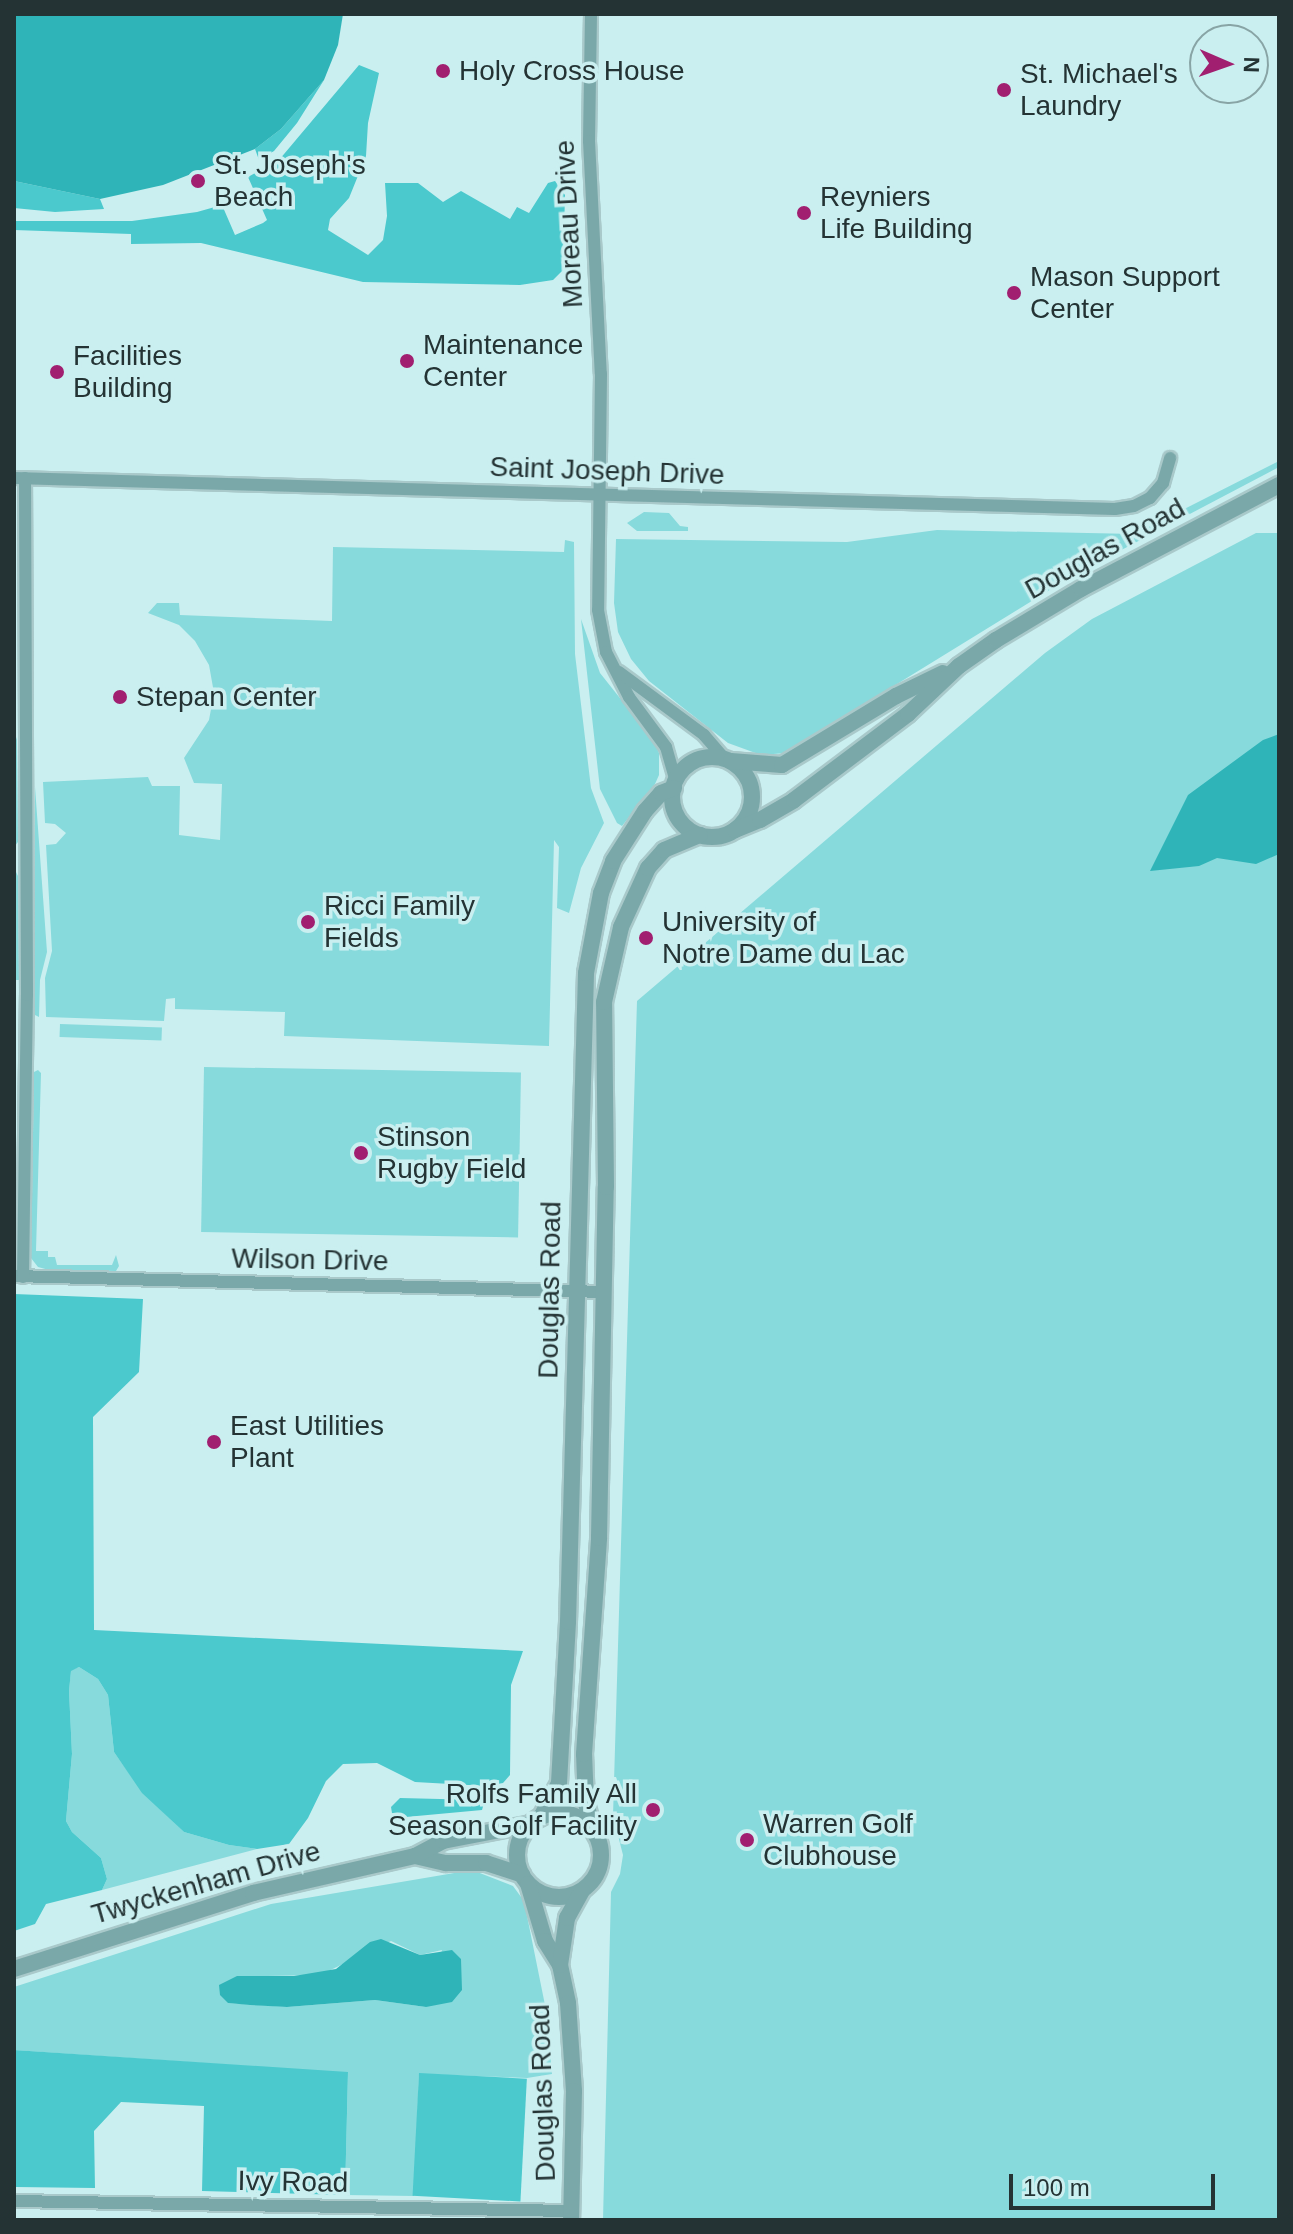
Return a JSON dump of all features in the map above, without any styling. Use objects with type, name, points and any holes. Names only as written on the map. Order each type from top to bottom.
[{"type":"street","name":"Moreau Drive","points":[[591,14],[589,141],[601,374],[598,610],[606,652],[629,697],[660,735],[675,784]]},
{"type":"street","name":"Saint Joseph Drive","points":[[20,478],[1126,508],[1143,503],[1157,491],[1168,472],[1170,458]]},
{"type":"street","points":[[18,1276],[27,995],[20,478]]},
{"type":"street","name":"Douglas Road","points":[[727,760],[782,765],[896,696],[959,666],[1081,589],[1279,485]]},
{"type":"street","name":"Douglas Road","points":[[735,830],[760,820],[794,800],[908,714],[959,666]]},
{"type":"street","points":[[616,669],[704,735],[727,760],[742,770],[752,794],[745,820],[724,835],[700,835],[681,822],[675,811],[675,784],[690,763],[712,757],[727,760]]},
{"type":"street","name":"Douglas Road","points":[[536,1820],[559,1783],[568,1622],[582,1024],[593,929],[609,872],[628,834],[661,793],[675,784]]},
{"type":"street","name":"Douglas Road","points":[[593,1828],[586,1803],[584,1754],[599,1538],[604,1292],[603,1048],[608,971],[621,927],[648,868],[664,850],[700,835]]},
{"type":"street","name":"Wilson Drive","points":[[18,1276],[604,1292]]},
{"type":"street","points":[[569,1813],[593,1828],[600,1841],[600,1869],[583,1891],[560,1898],[538,1892],[525,1880],[517,1848],[536,1820],[569,1813]]},
{"type":"street","name":"Twyckenham Drive","points":[[14,1969],[253,1893],[415,1856],[443,1841],[536,1820]]},
{"type":"street","name":"Twyckenham Drive","points":[[415,1856],[446,1863],[486,1863],[525,1880]]},
{"type":"street","name":"Douglas Road","points":[[525,1880],[545,1941],[560,1965]]},
{"type":"street","name":"Douglas Road","points":[[572,2216],[573,2045],[560,1965],[567,1918],[583,1891]]},
{"type":"street","name":"Ivy Road","points":[[14,2201],[572,2216]]},
{"type":"shaded area","points":[[14,14],[343,14],[338,45],[324,80],[281,129],[255,149],[163,185],[100,199],[14,181]]},
{"type":"shaded area","points":[[359,65],[379,73],[368,123],[366,156],[349,198],[330,219],[328,230],[368,255],[383,240],[387,216],[385,183],[418,183],[443,202],[461,191],[510,219],[517,207],[529,213],[548,183],[555,181],[565,195],[563,270],[553,280],[520,285],[363,282],[201,243],[131,244],[131,234],[14,230],[14,221],[132,221],[197,212],[222,205],[235,235],[263,223],[267,220],[248,177],[279,160]]},
{"type":"shaded area","points":[[324,80],[297,123],[274,151],[259,160],[255,149],[281,129]]},
{"type":"shaded area","points":[[14,181],[100,199],[104,209],[55,212],[14,208]]},
{"type":"shaded area","points":[[1279,461],[1279,467],[1074,575],[785,753],[761,755],[728,743],[649,681],[631,659],[618,632],[614,603],[616,539],[847,542],[937,530],[1135,534]]},
{"type":"shaded area","points":[[644,512],[669,513],[680,526],[688,527],[688,531],[637,531],[627,523]]},
{"type":"shaded area","points":[[1256,533],[1279,533],[1279,2220],[603,2220],[611,1892],[620,1874],[623,1855],[613,1816],[637,1001],[1045,653],[1092,619]]},
{"type":"shaded area","name":"Ricci Family Fields","points":[[565,540],[574,542],[575,654],[591,788],[604,823],[581,868],[569,913],[557,908],[559,847],[554,840],[549,1046],[284,1036],[285,1012],[175,1009],[175,998],[166,999],[164,1021],[46,1017],[45,978],[52,951],[46,845],[56,844],[66,833],[55,824],[45,823],[43,782],[148,777],[152,786],[180,786],[179,835],[220,840],[222,784],[194,783],[184,758],[209,720],[214,693],[209,665],[195,641],[179,625],[148,613],[157,603],[179,603],[180,615],[332,621],[333,547],[564,552]]},
{"type":"shaded area","points":[[581,619],[600,673],[654,741],[659,753],[659,775],[655,784],[622,826],[617,823],[600,789]]},
{"type":"shaded area","points":[[14,731],[17,740],[18,842],[14,847]]},
{"type":"shaded area","points":[[1279,734],[1279,854],[1256,864],[1217,858],[1199,866],[1150,871],[1188,795],[1263,740]]},
{"type":"shaded area","points":[[35,787],[47,952],[40,980],[39,1017],[35,1015]]},
{"type":"shaded area","points":[[14,868],[18,876],[19,980],[14,980]]},
{"type":"shaded area","points":[[60,1024],[162,1028],[161,1041],[60,1037]]},
{"type":"shaded area","name":"Stinson Rugby Field","points":[[204,1067],[521,1073],[518,1238],[201,1232]]},
{"type":"shaded area","points":[[38,1070],[41,1073],[36,1251],[48,1251],[48,1257],[55,1257],[57,1265],[112,1265],[116,1255],[119,1266],[116,1271],[49,1270],[38,1267],[31,1258],[34,1072]]},
{"type":"shaded area","points":[[14,1294],[143,1299],[139,1372],[93,1417],[94,1630],[523,1651],[511,1685],[510,1775],[503,1783],[486,1786],[415,1782],[377,1763],[343,1764],[326,1781],[308,1818],[289,1844],[257,1849],[229,1845],[184,1832],[142,1793],[114,1752],[108,1695],[98,1679],[79,1667],[71,1671],[69,1691],[72,1754],[66,1821],[72,1832],[101,1858],[107,1879],[102,1890],[46,1904],[35,1924],[14,1931]]},
{"type":"shaded area","points":[[79,1667],[98,1679],[108,1695],[114,1752],[143,1793],[184,1832],[229,1845],[257,1849],[102,1890],[107,1879],[101,1858],[72,1832],[66,1821],[72,1754],[69,1691],[71,1670]]},
{"type":"shaded area","points":[[400,1798],[480,1800],[484,1803],[482,1810],[406,1817],[392,1813],[391,1807]]},
{"type":"shaded area","points":[[472,1870],[513,1886],[524,1901],[546,2010],[552,2074],[527,2078],[419,2074],[414,2196],[345,2195],[348,2073],[14,2050],[14,1987],[271,1904]],"holes":[[[391,1941],[420,1955],[442,1950],[426,2007],[375,2000],[287,2007],[228,2003],[267,1976],[320,1975]]]},
{"type":"shaded area","points":[[381,1939],[420,1955],[452,1950],[461,1959],[462,1990],[452,2002],[426,2007],[375,2000],[287,2007],[250,2005],[228,2003],[220,1995],[219,1985],[237,1976],[294,1976],[336,1969],[370,1942]]},
{"type":"shaded area","points":[[14,2050],[348,2072],[345,2195],[202,2191],[204,2106],[121,2102],[94,2131],[95,2188],[16,2187]]},
{"type":"shaded area","points":[[419,2073],[527,2079],[520,2201],[413,2196]]},
{"type":"place","name":"Holy Cross House","points":[[443,71]]},
{"type":"place","name":"St. Michael's Laundry","points":[[1004,90]]},
{"type":"place","name":"St. Joseph's Beach","points":[[198,181]]},
{"type":"place","name":"Reyniers Life Building","points":[[804,213]]},
{"type":"place","name":"Mason Support Center","points":[[1014,293]]},
{"type":"place","name":"Maintenance Center","points":[[407,361]]},
{"type":"place","name":"Facilities Building","points":[[57,372]]},
{"type":"place","name":"Stepan Center","points":[[120,697]]},
{"type":"place","name":"Ricci Family Fields","points":[[308,922]]},
{"type":"place","name":"University of Notre Dame du Lac","points":[[646,938]]},
{"type":"place","name":"Stinson Rugby Field","points":[[361,1153]]},
{"type":"place","name":"East Utilities Plant","points":[[214,1442]]},
{"type":"place","name":"Rolfs Family All Season Golf Facility","points":[[653,1810]]},
{"type":"place","name":"Warren Golf Clubhouse","points":[[747,1840]]}]
